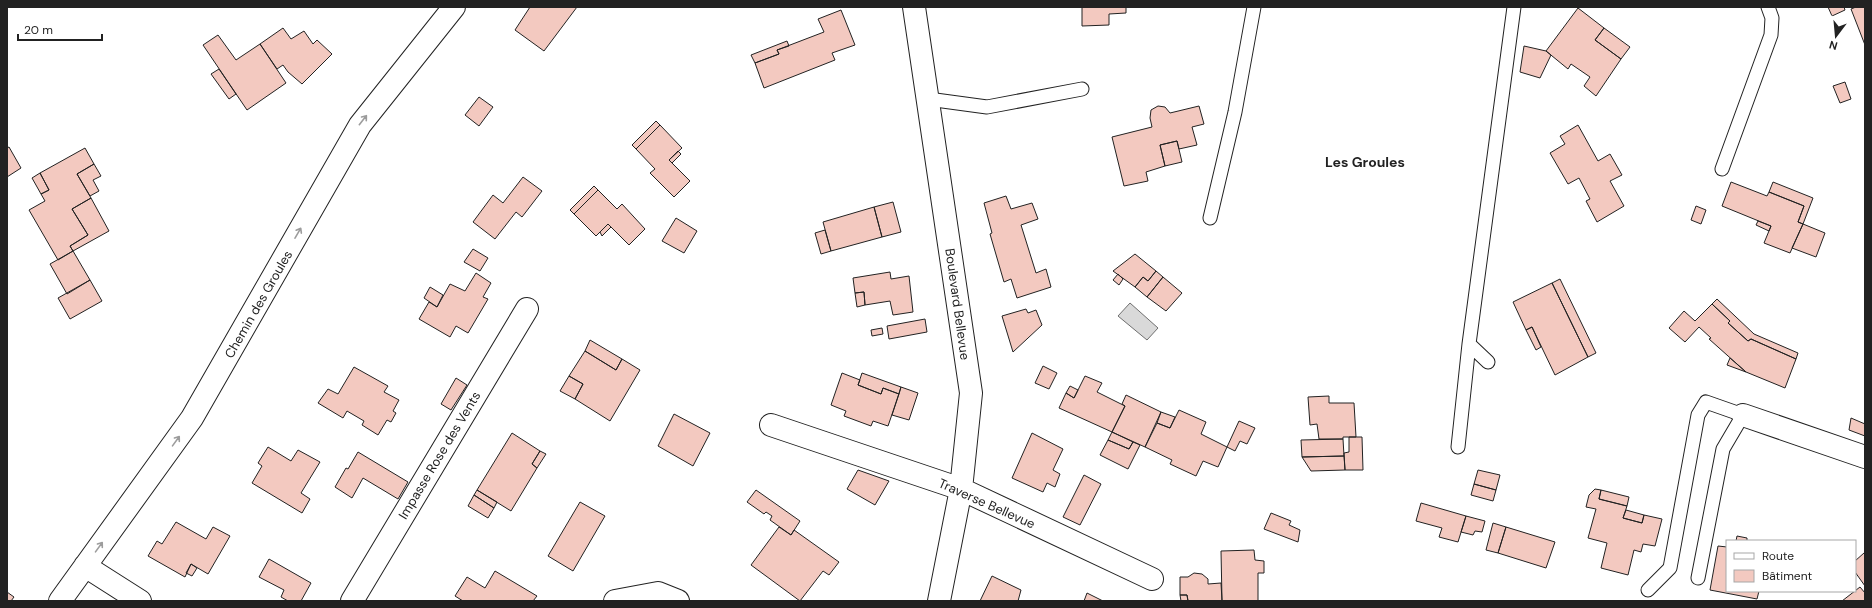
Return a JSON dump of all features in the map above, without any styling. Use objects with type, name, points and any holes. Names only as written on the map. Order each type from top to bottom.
[{"type":"street","name":"Chemin des Groules","points":[[60,601],[192,418],[360,125],[454,7]]},
{"type":"street","name":"Boulevard Bellevue","points":[[914,7],[971,393],[961,489],[939,601]]},
{"type":"street","name":"Impasse Rose des Vents","points":[[352,601],[526,309]]},
{"type":"street","points":[[1743,415],[1865,457]]},
{"type":"street","name":"Traverse Bellevue","points":[[771,424],[961,489],[1152,579]]},
{"type":"street","points":[[85,566],[140,601]]},
{"type":"street","points":[[615,601],[658,593],[678,601]]},
{"type":"lane","points":[[1210,218],[1235,112],[1254,7]]},
{"type":"lane","points":[[1458,447],[1469,344],[1514,7]]},
{"type":"lane","points":[[1722,170],[1771,35],[1772,18],[1768,7]]},
{"type":"lane","points":[[928,99],[987,107],[1082,89]]},
{"type":"lane","points":[[1469,344],[1488,362]]},
{"type":"lane","points":[[1648,590],[1670,568],[1698,415],[1706,402],[1743,415],[1723,449],[1698,578]]},
{"type":"shaded area","points":[[1130,303],[1158,328],[1147,340],[1118,316]]},
{"type":"building","points":[[530,7],[577,7],[544,51],[515,30]]},
{"type":"building","points":[[1082,7],[1126,7],[1126,13],[1109,14],[1109,25],[1082,26]]},
{"type":"building","points":[[1828,7],[1844,7],[1845,10],[1832,16]]},
{"type":"building","points":[[1856,7],[1865,7],[1865,45],[1851,9]]},
{"type":"building","points":[[1578,8],[1604,28],[1595,40],[1621,59],[1596,96],[1584,86],[1590,77],[1571,64],[1568,69],[1546,51]]},
{"type":"building","points":[[841,10],[855,45],[832,53],[835,60],[764,88],[755,63],[779,54],[777,50],[824,32],[818,19]]},
{"type":"building","points":[[283,28],[291,39],[304,31],[313,44],[317,40],[332,54],[302,84],[288,72],[283,65],[277,69],[260,44]]},
{"type":"building","points":[[1604,28],[1630,47],[1621,59],[1595,40]]},
{"type":"building","points":[[218,35],[236,60],[260,44],[286,83],[247,110],[203,45]]},
{"type":"building","points":[[787,41],[789,46],[777,50],[779,54],[755,63],[751,55]]},
{"type":"building","points":[[1524,46],[1546,51],[1551,55],[1540,78],[1520,72]]},
{"type":"building","points":[[219,69],[236,94],[229,99],[211,74]]},
{"type":"building","points":[[1845,82],[1851,99],[1840,103],[1833,86]]},
{"type":"building","points":[[479,97],[493,107],[479,126],[465,115]]},
{"type":"building","points":[[1158,106],[1165,107],[1170,113],[1199,106],[1204,124],[1192,127],[1197,145],[1179,149],[1177,141],[1160,145],[1165,166],[1146,172],[1148,181],[1124,186],[1112,137],[1152,127],[1150,118],[1151,110]]},
{"type":"building","points":[[656,121],[660,125],[636,149],[632,145]]},
{"type":"building","points":[[660,125],[682,148],[669,160],[690,181],[674,197],[650,173],[655,169],[636,149]]},
{"type":"building","points":[[1578,125],[1598,161],[1610,154],[1622,175],[1610,181],[1624,206],[1597,222],[1586,201],[1590,199],[1579,178],[1568,184],[1550,153],[1565,144],[1560,136]]},
{"type":"building","points":[[1177,141],[1182,162],[1165,166],[1160,145]]},
{"type":"building","points":[[9,147],[21,168],[7,177],[7,148]]},
{"type":"building","points":[[85,148],[94,164],[77,174],[91,198],[72,209],[88,235],[70,246],[73,251],[58,260],[29,210],[45,201],[41,194],[49,190],[40,173]]},
{"type":"building","points":[[678,151],[681,154],[672,163],[669,160]]},
{"type":"building","points":[[94,164],[101,176],[93,180],[99,191],[90,196],[77,174]]},
{"type":"building","points":[[40,173],[49,190],[41,194],[32,178]]},
{"type":"building","points":[[523,177],[542,191],[522,217],[516,212],[495,239],[473,222],[493,195],[503,203]]},
{"type":"building","points":[[1731,182],[1767,196],[1769,192],[1804,206],[1798,222],[1803,224],[1790,253],[1764,243],[1771,226],[1722,206]]},
{"type":"building","points":[[1773,182],[1813,198],[1803,224],[1798,222],[1804,206],[1769,192]]},
{"type":"building","points":[[594,186],[598,190],[574,214],[570,210]]},
{"type":"building","points":[[598,190],[617,209],[622,204],[645,229],[629,245],[608,224],[596,236],[574,214]]},
{"type":"building","points":[[1006,196],[1011,209],[1032,203],[1038,219],[1021,225],[1036,273],[1046,269],[1051,287],[1017,298],[1011,279],[1004,282],[990,234],[992,233],[984,203]]},
{"type":"building","points":[[91,198],[109,231],[73,251],[70,246],[88,235],[72,209]]},
{"type":"building","points":[[893,202],[901,232],[882,237],[874,207]]},
{"type":"building","points":[[1696,206],[1706,210],[1701,224],[1691,220]]},
{"type":"building","points":[[874,207],[882,237],[831,251],[823,222]]},
{"type":"building","points":[[676,218],[697,231],[684,253],[662,241]]},
{"type":"building","points":[[1758,221],[1771,226],[1769,231],[1756,225]]},
{"type":"building","points":[[608,224],[611,227],[602,236],[600,232]]},
{"type":"building","points":[[1803,224],[1825,233],[1816,257],[1792,248]]},
{"type":"building","points":[[825,230],[831,251],[821,254],[815,233]]},
{"type":"building","points":[[473,249],[488,258],[480,271],[464,262]]},
{"type":"building","points":[[73,251],[90,280],[67,294],[50,264]]},
{"type":"building","points":[[1135,254],[1156,271],[1148,281],[1143,277],[1135,287],[1113,271]]},
{"type":"building","points":[[1156,271],[1163,277],[1147,297],[1135,287],[1143,277],[1148,281]]},
{"type":"building","points":[[890,272],[891,279],[909,276],[913,312],[893,315],[890,301],[865,305],[864,292],[855,293],[853,278]]},
{"type":"building","points":[[476,273],[491,283],[483,297],[488,299],[468,333],[456,326],[450,337],[419,319],[429,302],[437,307],[450,284],[465,291]]},
{"type":"building","points":[[1118,274],[1123,279],[1119,285],[1113,280]]},
{"type":"building","points":[[1163,277],[1182,293],[1166,311],[1147,297]]},
{"type":"building","points":[[1560,279],[1596,353],[1588,357],[1552,283]]},
{"type":"building","points":[[90,280],[102,301],[70,319],[58,298]]},
{"type":"building","points":[[1552,283],[1588,357],[1555,375],[1532,327],[1526,330],[1513,302]]},
{"type":"building","points":[[430,287],[443,295],[437,307],[424,298]]},
{"type":"building","points":[[864,292],[865,305],[857,307],[855,293]]},
{"type":"building","points":[[1717,299],[1754,334],[1798,353],[1796,359],[1751,339],[1748,341],[1728,323],[1730,321],[1712,304]]},
{"type":"building","points":[[1712,304],[1730,321],[1728,323],[1748,341],[1751,339],[1796,359],[1785,388],[1746,372],[1709,339],[1711,338],[1699,327],[1685,342],[1669,328],[1684,311],[1695,321]]},
{"type":"building","points":[[1026,309],[1028,313],[1036,310],[1042,325],[1013,352],[1002,316]]},
{"type":"building","points":[[925,319],[927,332],[889,339],[887,326]]},
{"type":"building","points":[[1532,327],[1541,347],[1536,350],[1526,330]]},
{"type":"building","points":[[882,328],[883,334],[872,336],[871,330]]},
{"type":"building","points":[[590,340],[622,359],[616,370],[585,351]]},
{"type":"building","points":[[585,351],[616,370],[622,359],[640,370],[610,421],[575,399],[583,384],[569,376]]},
{"type":"building","points":[[1730,358],[1746,372],[1727,365]]},
{"type":"building","points":[[1043,366],[1057,373],[1049,389],[1035,383]]},
{"type":"building","points":[[354,367],[388,386],[384,392],[399,400],[393,411],[396,413],[391,422],[387,420],[378,435],[362,425],[364,421],[347,411],[343,418],[318,403],[328,389],[338,394]]},
{"type":"building","points":[[842,373],[860,380],[858,385],[881,394],[883,388],[899,394],[888,426],[873,421],[871,426],[844,416],[846,411],[831,405]]},
{"type":"building","points":[[862,373],[901,387],[899,394],[883,388],[881,394],[858,385]]},
{"type":"building","points":[[569,376],[583,384],[575,399],[560,391]]},
{"type":"building","points":[[1085,376],[1102,383],[1097,392],[1125,406],[1112,432],[1059,408],[1066,393],[1074,398]]},
{"type":"building","points":[[456,378],[467,385],[451,410],[441,404]]},
{"type":"building","points":[[1070,386],[1078,390],[1074,398],[1066,393]]},
{"type":"building","points":[[901,387],[918,393],[909,420],[892,415]]},
{"type":"building","points":[[1126,395],[1161,412],[1145,447],[1112,432],[1125,406],[1122,404]]},
{"type":"building","points":[[1329,396],[1329,403],[1354,403],[1356,437],[1343,437],[1343,439],[1319,439],[1317,424],[1310,425],[1308,397]]},
{"type":"building","points":[[1179,410],[1206,422],[1201,434],[1227,447],[1218,467],[1203,461],[1196,476],[1170,464],[1172,460],[1145,447],[1157,423],[1170,428]]},
{"type":"building","points":[[1161,412],[1175,417],[1170,428],[1157,423]]},
{"type":"building","points":[[674,414],[710,433],[693,466],[658,446]]},
{"type":"building","points":[[1851,418],[1865,424],[1865,436],[1849,430]]},
{"type":"building","points":[[1239,421],[1255,428],[1247,444],[1240,441],[1235,451],[1227,447]]},
{"type":"building","points":[[1112,432],[1133,442],[1129,449],[1108,440]]},
{"type":"building","points":[[512,433],[540,451],[532,464],[537,468],[511,511],[477,490]]},
{"type":"building","points":[[1032,433],[1063,449],[1053,470],[1060,474],[1055,487],[1047,483],[1043,492],[1012,478]]},
{"type":"building","points":[[1349,437],[1362,437],[1363,470],[1345,470],[1344,453],[1349,452]]},
{"type":"building","points":[[1343,439],[1344,456],[1302,457],[1301,440]]},
{"type":"building","points":[[1108,440],[1129,449],[1133,442],[1140,445],[1128,469],[1100,455]]},
{"type":"building","points":[[268,447],[291,461],[298,450],[320,462],[301,493],[310,499],[302,513],[252,483],[262,466],[258,463]]},
{"type":"building","points":[[540,451],[546,454],[537,468],[532,464]]},
{"type":"building","points":[[358,452],[408,482],[398,499],[363,478],[352,498],[335,487],[346,468],[348,469]]},
{"type":"building","points":[[1344,456],[1345,470],[1311,471],[1302,457]]},
{"type":"building","points":[[858,470],[889,481],[875,505],[847,489]]},
{"type":"building","points":[[1478,470],[1500,475],[1496,490],[1474,484]]},
{"type":"building","points":[[1084,475],[1101,484],[1080,525],[1063,517]]},
{"type":"building","points":[[1474,484],[1496,490],[1493,501],[1471,495]]},
{"type":"building","points":[[1595,489],[1601,490],[1599,499],[1627,506],[1623,518],[1642,523],[1644,515],[1662,519],[1655,546],[1643,544],[1641,552],[1634,550],[1628,575],[1601,568],[1607,543],[1588,538],[1596,509],[1586,507],[1589,495]]},
{"type":"building","points":[[477,490],[497,502],[494,508],[474,495]]},
{"type":"building","points":[[756,490],[800,521],[791,535],[770,520],[772,516],[766,512],[764,514],[747,502]]},
{"type":"building","points":[[1601,490],[1629,497],[1627,506],[1599,499]]},
{"type":"building","points":[[474,495],[494,508],[488,518],[468,506]]},
{"type":"building","points":[[580,502],[605,516],[573,571],[548,556]]},
{"type":"building","points":[[1421,503],[1466,516],[1458,542],[1439,537],[1442,528],[1416,521]]},
{"type":"building","points":[[1626,510],[1644,515],[1642,523],[1623,518]]},
{"type":"building","points":[[1271,513],[1291,521],[1289,525],[1300,530],[1298,542],[1264,529]]},
{"type":"building","points":[[1466,516],[1485,521],[1482,532],[1475,531],[1473,535],[1461,532]]},
{"type":"building","points":[[176,522],[206,539],[213,527],[230,536],[208,574],[191,564],[185,577],[148,556],[157,541],[162,544]]},
{"type":"building","points":[[1493,523],[1506,527],[1498,553],[1486,550]]},
{"type":"building","points":[[779,527],[791,535],[794,530],[839,562],[829,575],[823,571],[800,601],[751,565]]},
{"type":"building","points":[[1506,527],[1555,542],[1546,568],[1498,553]]},
{"type":"building","points":[[1737,536],[1747,538],[1747,540],[1736,540]]},
{"type":"building","points":[[1718,546],[1726,547],[1726,592],[1759,592],[1757,599],[1710,590]]},
{"type":"building","points":[[1254,550],[1255,560],[1264,561],[1264,573],[1258,573],[1258,601],[1222,601],[1221,551]]},
{"type":"building","points":[[1865,553],[1865,586],[1856,573],[1856,560]]},
{"type":"building","points":[[269,559],[311,583],[301,601],[288,601],[281,597],[284,590],[259,577]]},
{"type":"building","points":[[191,564],[197,568],[192,576],[186,573]]},
{"type":"building","points":[[495,571],[537,596],[533,601],[463,601],[455,596],[467,577],[485,588]]},
{"type":"building","points":[[1194,573],[1202,574],[1208,579],[1208,584],[1221,583],[1222,601],[1188,601],[1187,595],[1180,595],[1180,577],[1188,577]]},
{"type":"building","points":[[992,576],[1021,590],[1018,601],[980,601]]},
{"type":"building","points":[[1860,587],[1865,593],[1865,601],[1842,601],[1854,592],[1856,592]]},
{"type":"building","points":[[7,592],[14,597],[11,601],[7,601]]},
{"type":"building","points":[[1087,593],[1103,601],[1084,601]]},
{"type":"building","points":[[1180,595],[1187,595],[1188,601],[1181,601]]},
{"type":"district","name":"Les Groules","points":[[1365,162]]}]
